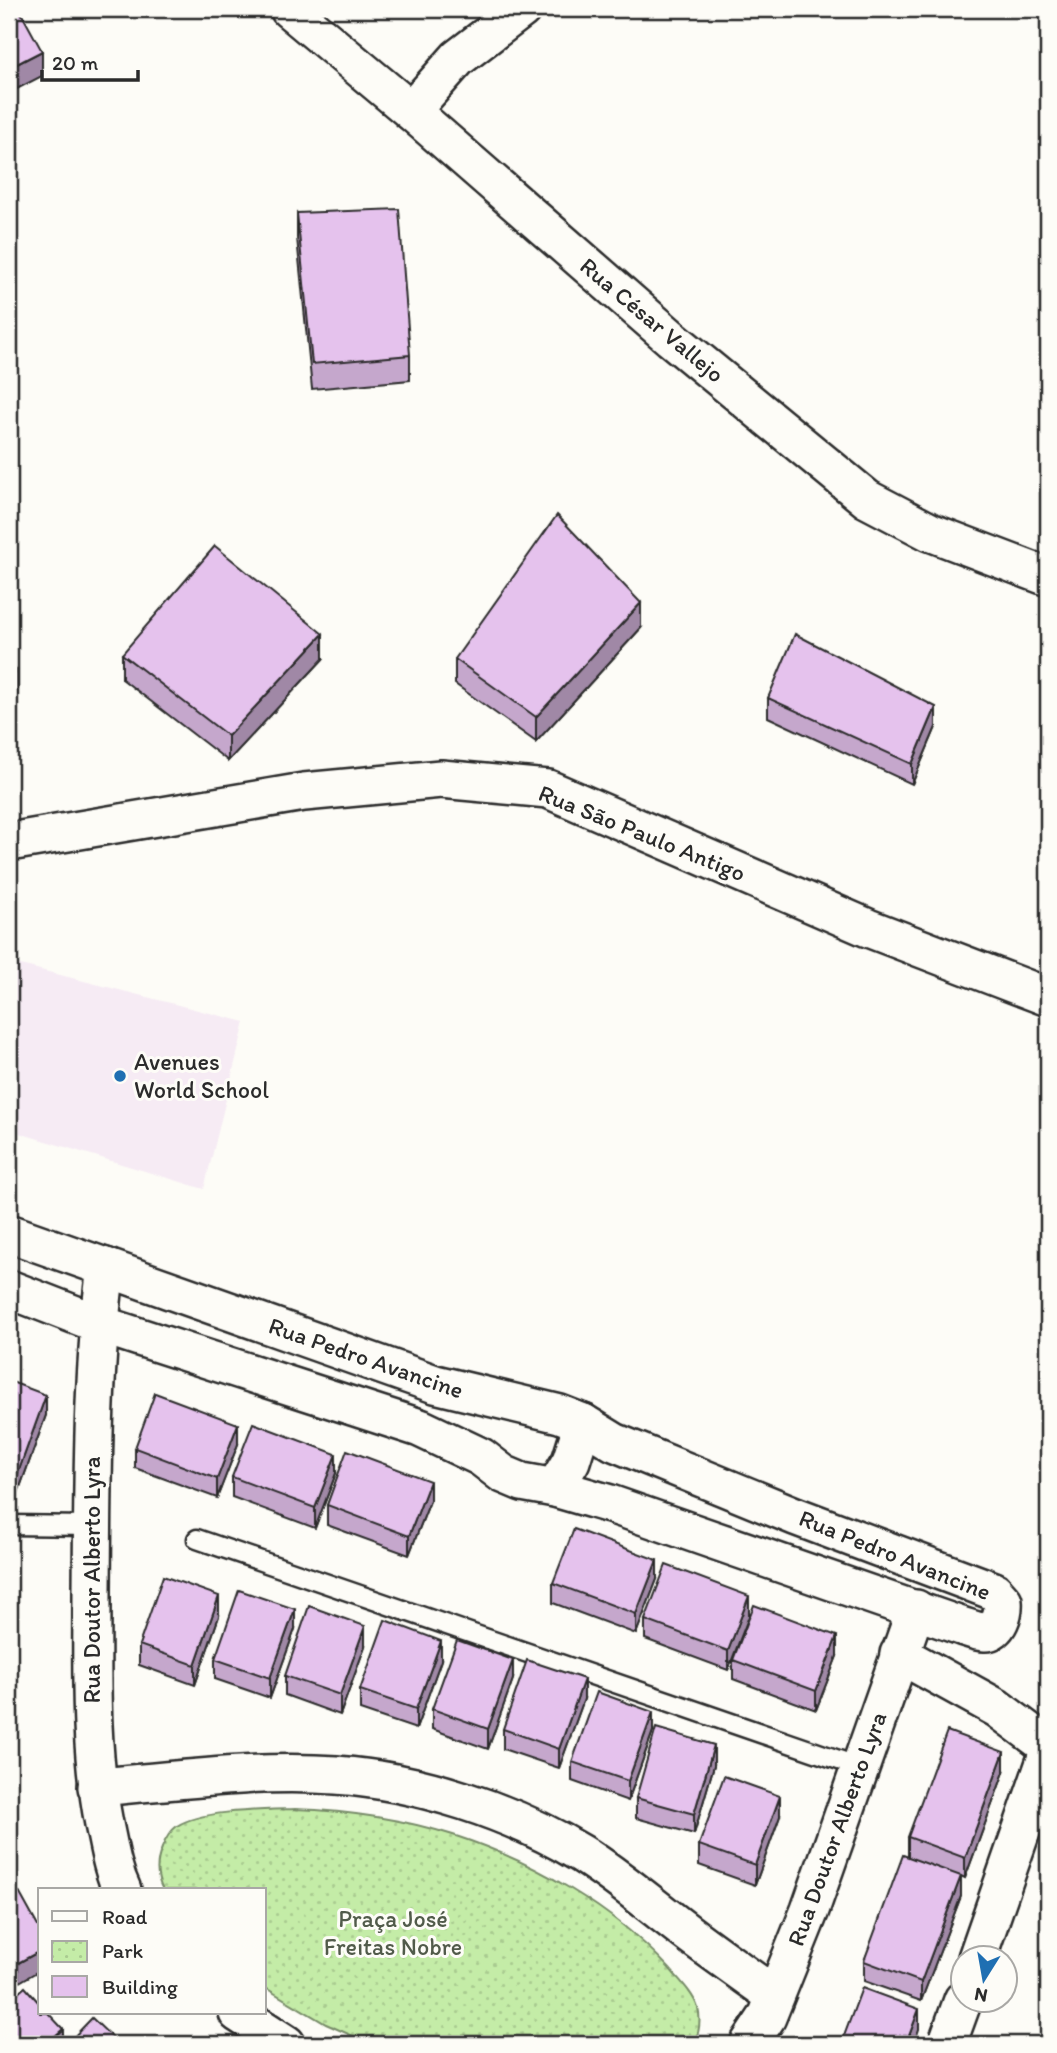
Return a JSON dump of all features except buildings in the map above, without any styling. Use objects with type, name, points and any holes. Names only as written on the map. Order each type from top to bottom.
[{"type":"street","name":"Rua César Vallejo","points":[[289,9],[411,111],[671,338],[867,499],[930,532],[1048,577]]},
{"type":"street","points":[[411,111],[458,58],[522,9]]},
{"type":"street","name":"Rua São Paulo Antigo","points":[[9,842],[304,792],[441,779],[548,789],[868,928],[1048,997]]},
{"type":"street","name":"Rua Pedro Avancine","points":[[9,1233],[435,1384],[560,1414],[583,1423],[614,1442],[994,1591],[1003,1601],[1004,1611],[993,1630],[986,1633],[555,1488],[522,1482],[503,1474],[481,1457],[420,1427],[99,1324],[9,1289]]},
{"type":"street","name":"Rua Doutor Alberto Lyra","points":[[106,1267],[99,1324],[93,1427],[91,1726],[97,1787],[113,1870],[121,1888]]},
{"type":"street","points":[[481,1457],[494,1423],[511,1403]]},
{"type":"street","points":[[555,1488],[571,1461],[583,1423]]},
{"type":"street","name":"Rua Doutor Alberto Lyra","points":[[749,2044],[766,2017],[810,1910],[916,1609]]},
{"type":"street","points":[[899,1654],[997,1708],[1048,1746]]},
{"type":"street","points":[[983,1944],[1039,1813],[1048,1754]]},
{"type":"street","points":[[97,1787],[280,1774],[336,1775],[393,1783],[481,1806],[530,1827],[602,1867],[775,1996]]},
{"type":"street","points":[[240,2014],[286,2044]]},
{"type":"street","points":[[947,2044],[958,2014]]},
{"type":"lane","points":[[9,1525],[93,1526]]},
{"type":"lane","points":[[197,1539],[859,1767]]},
{"type":"shaded area","name":"Avenues World School","points":[[9,962],[245,1022],[204,1189],[9,1130]]},
{"type":"green space","name":"Praça José Freitas Nobre","points":[[295,1809],[414,1824],[483,1846],[542,1872],[597,1906],[623,1926],[648,1947],[686,1987],[699,2013],[694,2044],[371,2044],[326,2024],[266,1988],[266,1888],[162,1888],[158,1875],[159,1859],[166,1839],[174,1828],[201,1817],[234,1812]]},
{"type":"place","name":"Avenues World School","points":[[120,1076]]}]
